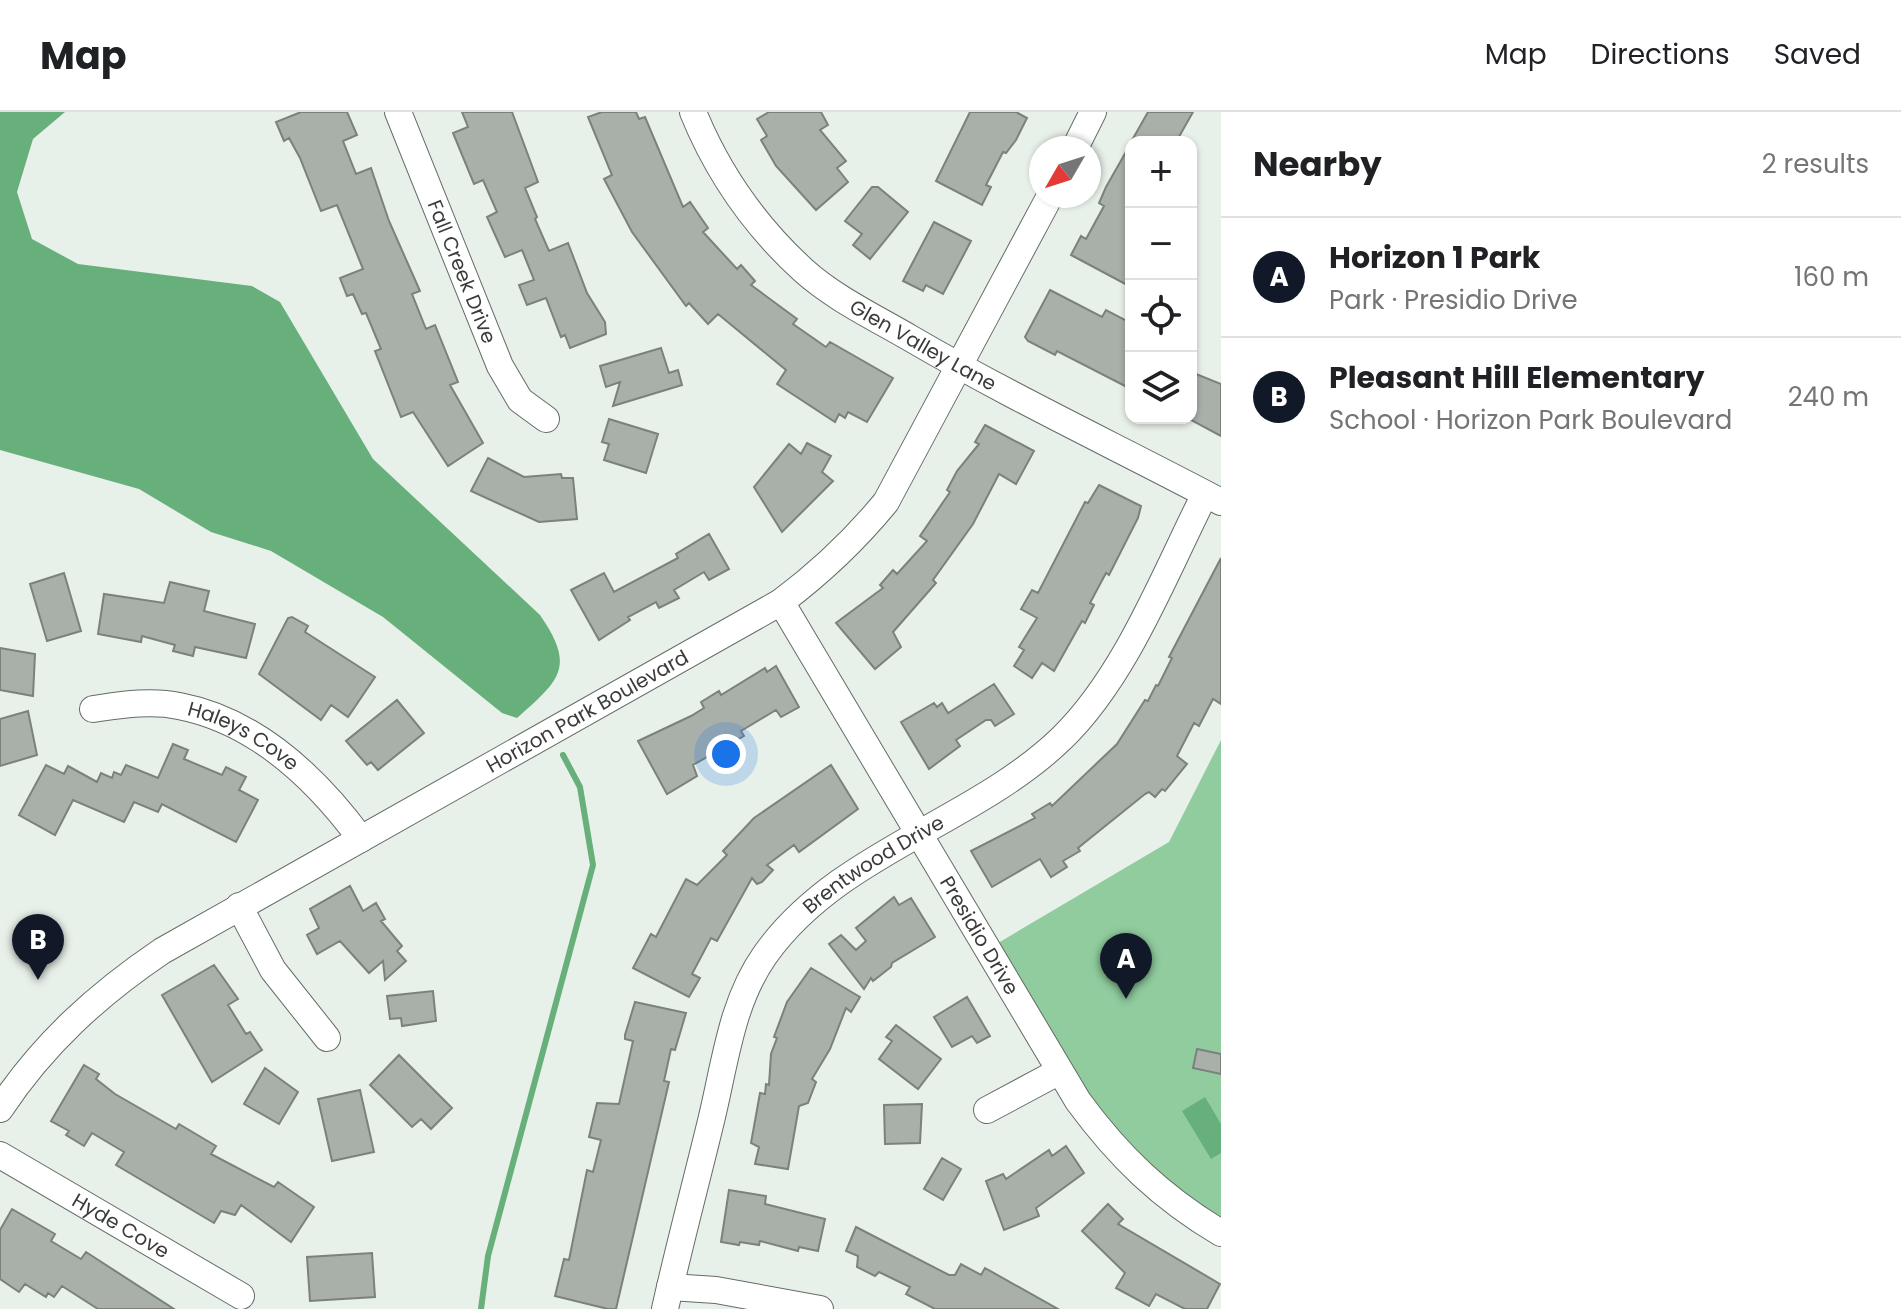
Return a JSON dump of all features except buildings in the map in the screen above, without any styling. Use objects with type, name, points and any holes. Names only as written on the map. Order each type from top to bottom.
[{"type":"street","name":"Fall Creek Drive","points":[[398,112],[500,366],[520,400],[546,419]]},
{"type":"street","name":"Glen Valley Lane","points":[[693,112],[717,163],[743,203],[805,271],[842,298],[960,367],[1213,498]]},
{"type":"street","points":[[1081,136],[1093,112]]},
{"type":"street","name":"Horizon Park Boulevard","points":[[0,1109],[52,1041],[90,1004],[162,951],[781,602],[840,555],[886,502],[1044,208]]},
{"type":"street","name":"Brentwood Drive","points":[[667,1298],[743,993],[764,956],[794,918],[832,886],[1024,769],[1061,739],[1088,709],[1119,662],[1213,498]]},
{"type":"street","name":"Presidio Drive","points":[[781,602],[1058,1072],[1106,1140],[1141,1177],[1175,1206],[1221,1233]]},
{"type":"street","name":"Haleys Cove","points":[[93,709],[135,704],[179,706],[226,722],[272,747],[304,772],[335,803],[361,839]]},
{"type":"street","points":[[239,906],[273,970],[327,1038]]},
{"type":"street","points":[[987,1110],[1058,1072]]},
{"type":"street","name":"Hyde Cove","points":[[0,1155],[241,1296]]},
{"type":"street","points":[[667,1298],[716,1290],[820,1309]]},
{"type":"shaded area","points":[[0,112],[65,112],[33,139],[17,192],[32,239],[78,264],[252,286],[280,302],[373,459],[540,615],[551,633],[558,648],[558,672],[544,693],[517,718],[502,713],[383,617],[271,551],[211,532],[139,489],[0,450]]},
{"type":"shaded area","points":[[1221,740],[1221,1219],[1182,1193],[1148,1164],[1118,1132],[1067,1060],[998,943],[1169,842]]},
{"type":"shaded area","points":[[1205,1097],[1221,1124],[1221,1153],[1211,1159],[1182,1111]]},
{"type":"waterway","points":[[481,1309],[488,1256],[593,865],[580,787],[563,755]]},
{"type":"place","name":"Pleasant Hill Elementary","points":[[38,980]]},
{"type":"place","name":"Horizon 1 Park","points":[[1126,999]]}]
